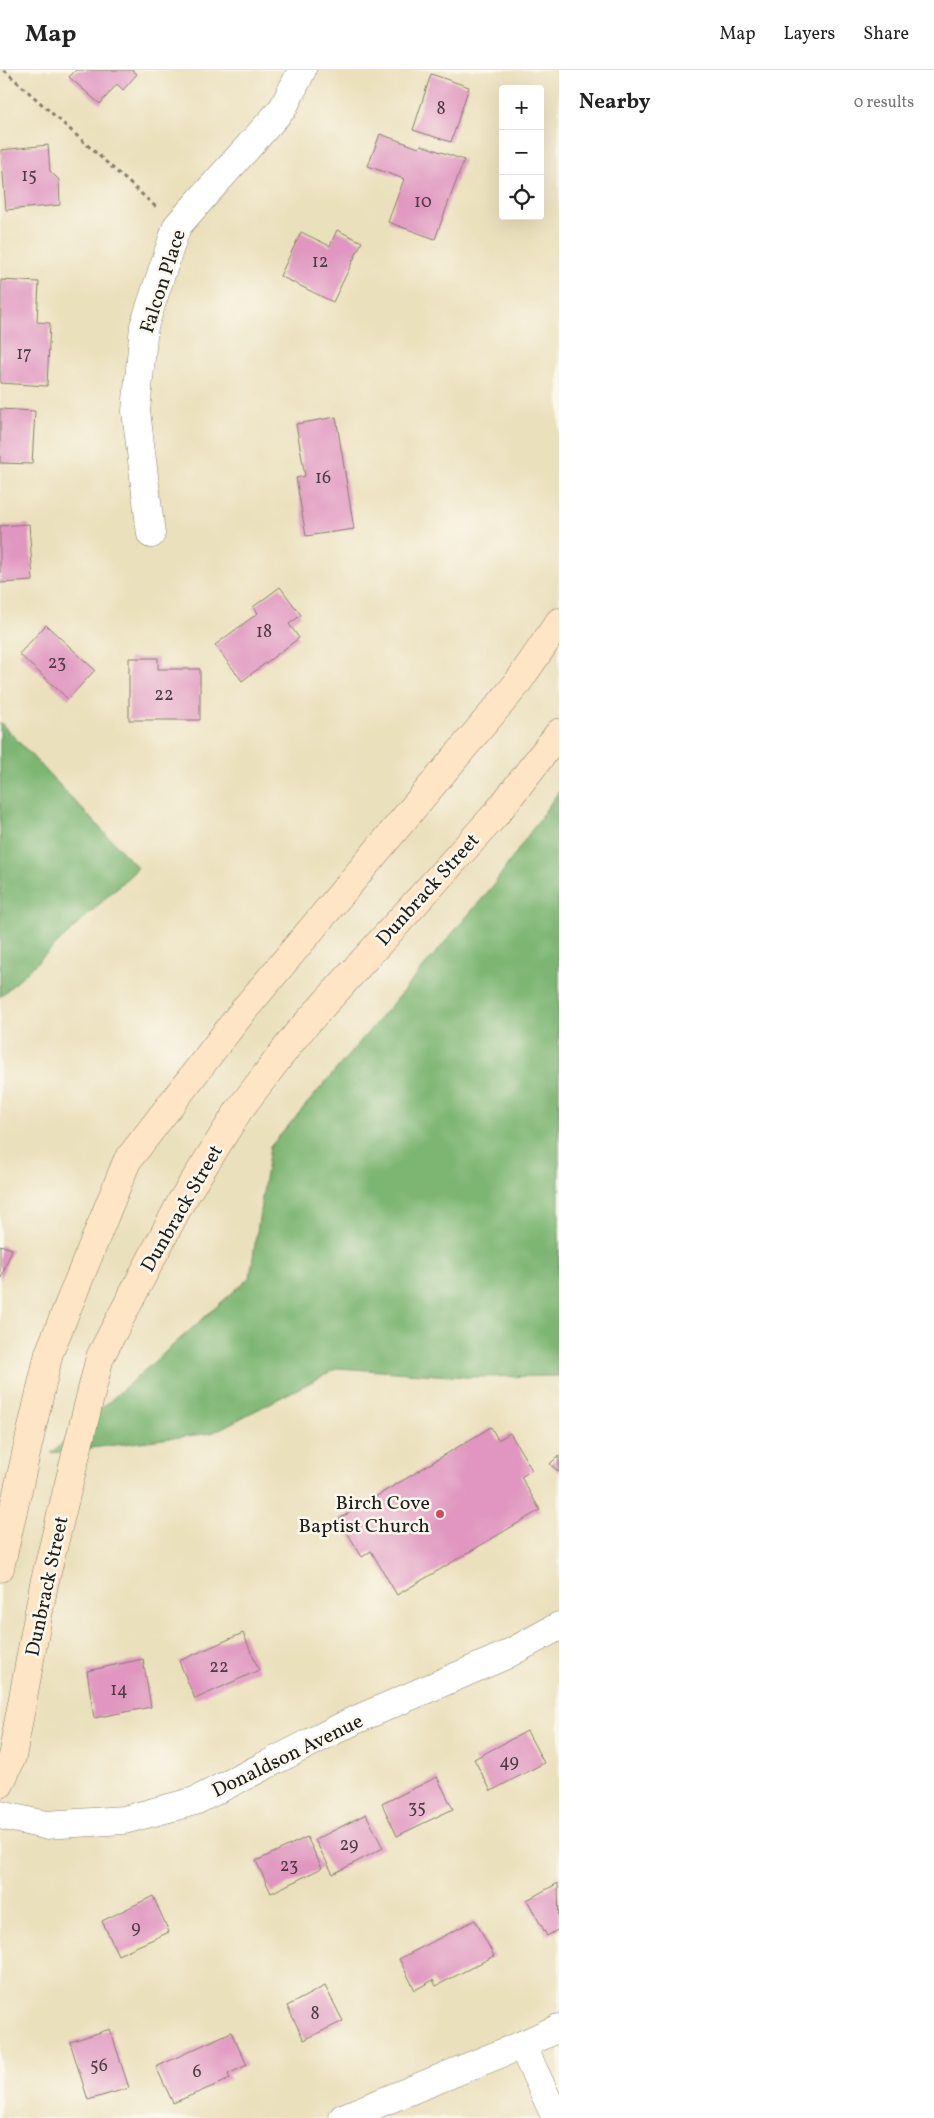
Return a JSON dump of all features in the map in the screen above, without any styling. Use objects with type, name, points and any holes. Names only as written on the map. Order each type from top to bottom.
[{"type":"main road","points":[[0,1568],[49,1353],[127,1161],[243,1011],[516,685],[559,622]]},
{"type":"main road","name":"Dunbrack Street","points":[[0,1784],[12,1757],[44,1584],[100,1357],[181,1202],[239,1110],[297,1034],[496,814],[559,733]]},
{"type":"street","name":"Falcon Place","points":[[151,534],[136,411],[144,326],[177,226],[283,108],[302,70]]},
{"type":"street","name":"Donaldson Avenue","points":[[0,1814],[45,1824],[124,1820],[195,1801],[353,1721],[504,1656],[559,1626]]},
{"type":"street","points":[[342,2118],[522,2045],[559,2028]]},
{"type":"street","points":[[522,2045],[556,2118]]},
{"type":"path","points":[[4,70],[177,226]]},
{"type":"green space","points":[[0,722],[138,868],[0,997]]},
{"type":"green space","points":[[559,791],[559,1376],[465,1377],[338,1368],[212,1433],[51,1453],[250,1277],[270,1147],[492,887]]},
{"type":"building","points":[[76,70],[132,70],[137,74],[123,90],[117,84],[100,104],[69,77]]},
{"type":"building","points":[[431,74],[469,87],[451,142],[413,130]]},
{"type":"building","points":[[380,134],[419,148],[421,145],[464,160],[435,239],[388,222],[404,179],[368,166]]},
{"type":"building","points":[[48,145],[50,171],[59,180],[60,205],[6,210],[1,150]]},
{"type":"building","points":[[337,230],[362,242],[333,302],[280,276],[301,232],[330,246]]},
{"type":"building","points":[[1,280],[39,282],[37,322],[50,323],[47,386],[0,383]]},
{"type":"building","points":[[0,409],[35,411],[32,464],[0,463]]},
{"type":"building","points":[[336,417],[354,529],[306,536],[296,478],[305,476],[296,424]]},
{"type":"building","points":[[29,524],[33,581],[0,583],[0,526]]},
{"type":"building","points":[[280,587],[301,615],[289,624],[299,638],[242,681],[215,645],[258,613],[253,607]]},
{"type":"building","points":[[46,625],[95,670],[68,699],[19,654]]},
{"type":"building","points":[[129,658],[158,658],[158,669],[200,669],[200,720],[129,720]]},
{"type":"building","points":[[0,1245],[12,1249],[0,1281]]},
{"type":"building","name":"Birch Cove Baptist Church","points":[[491,1427],[498,1440],[510,1433],[532,1470],[521,1477],[540,1510],[397,1595],[371,1551],[362,1557],[339,1519]]},
{"type":"building","points":[[559,1455],[559,1472],[550,1464]]},
{"type":"building","points":[[243,1633],[259,1670],[195,1699],[179,1661]]},
{"type":"building","points":[[143,1659],[151,1707],[94,1718],[87,1671]]},
{"type":"building","points":[[527,1731],[544,1763],[491,1791],[474,1759]]},
{"type":"building","points":[[437,1777],[453,1809],[397,1836],[382,1804]]},
{"type":"building","points":[[366,1814],[383,1848],[333,1874],[315,1840]]},
{"type":"building","points":[[307,1837],[322,1868],[271,1893],[256,1861]]},
{"type":"building","points":[[558,1883],[559,1929],[547,1936],[527,1900]]},
{"type":"building","points":[[153,1896],[169,1932],[118,1955],[102,1921]]},
{"type":"building","points":[[475,1920],[494,1956],[436,1986],[433,1980],[415,1990],[399,1959]]},
{"type":"building","points":[[325,1986],[343,2021],[304,2040],[287,2006]]},
{"type":"building","points":[[110,2029],[129,2088],[88,2100],[70,2042]]},
{"type":"building","points":[[231,2032],[247,2065],[228,2074],[230,2079],[173,2103],[156,2067]]},
{"type":"place","name":"Birch Cove Baptist Church","points":[[440,1514]]}]
